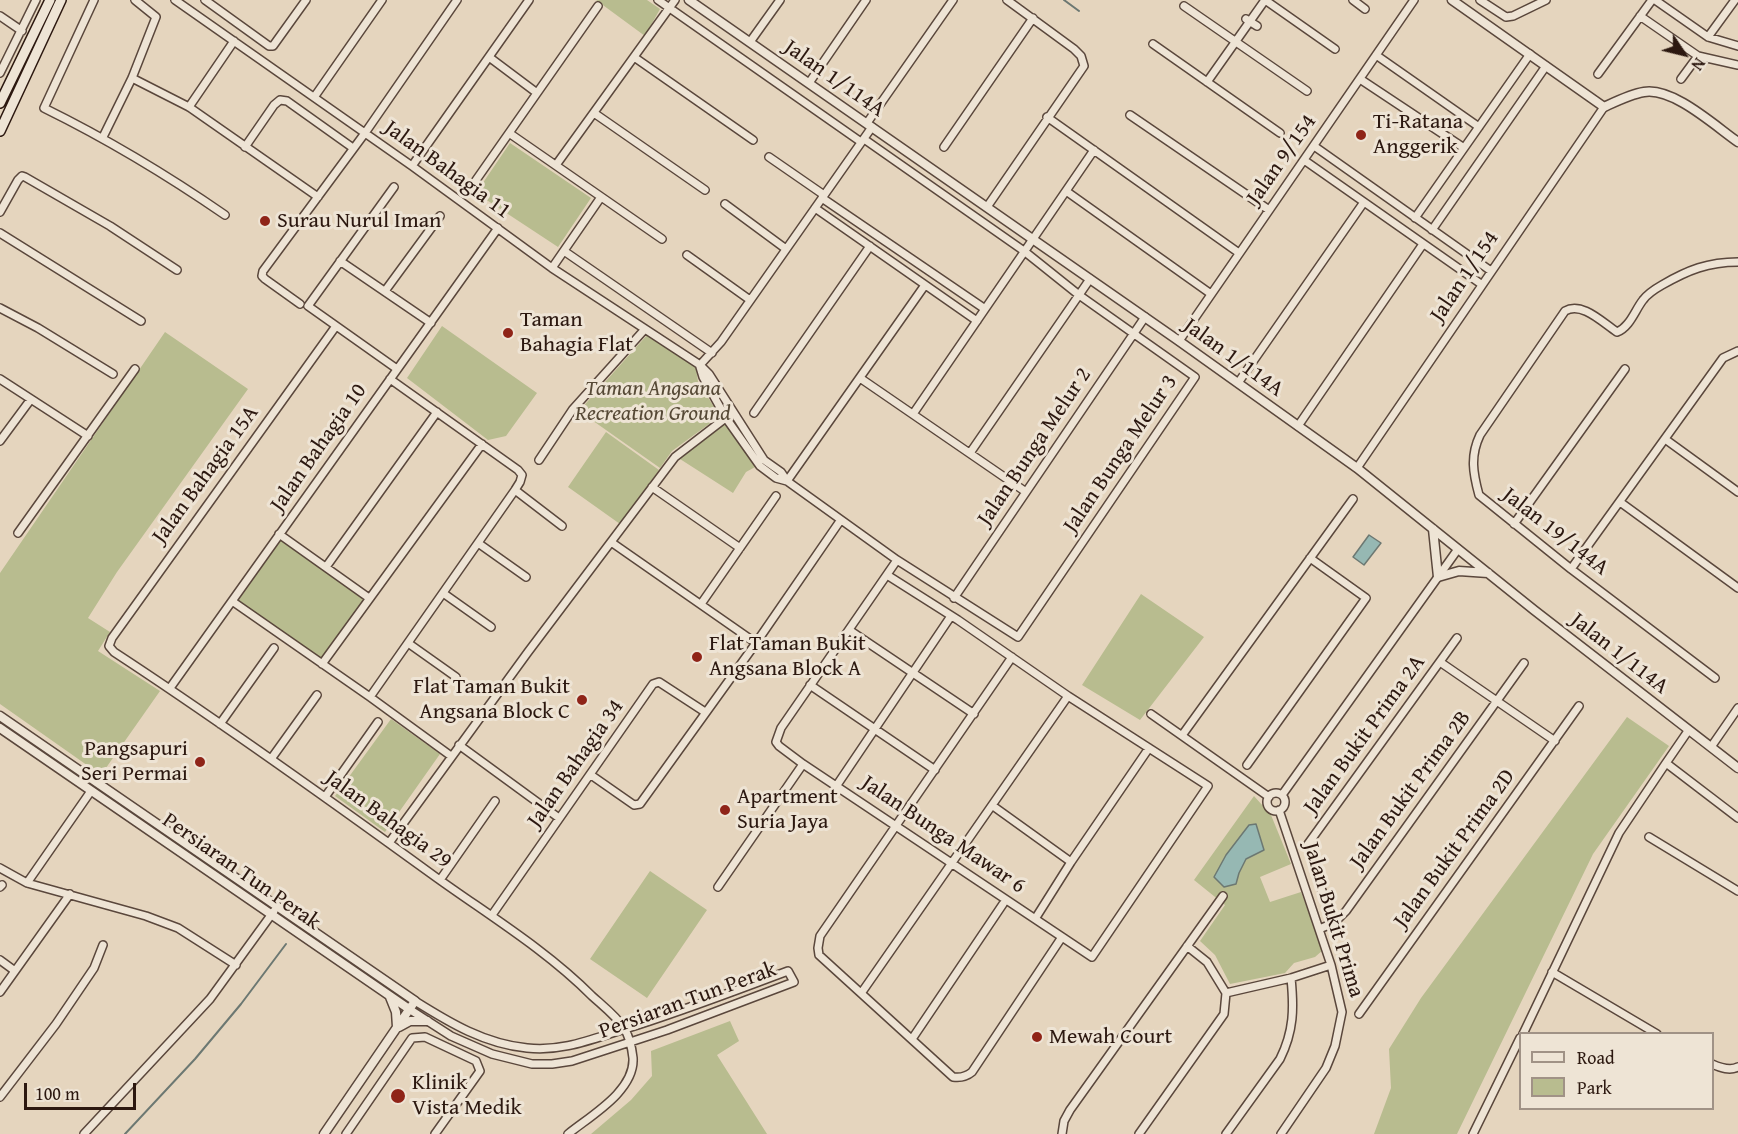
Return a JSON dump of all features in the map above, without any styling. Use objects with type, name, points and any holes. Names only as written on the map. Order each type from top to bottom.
[{"type":"main road","points":[[0,102],[50,0]]},
{"type":"main road","points":[[1,128],[62,0]]},
{"type":"street","points":[[0,73],[36,0]]},
{"type":"street","points":[[94,0],[44,108],[103,137],[183,186],[225,215]]},
{"type":"street","points":[[103,137],[132,78],[156,17],[135,0]]},
{"type":"street","name":"Jalan Bahagia 11","points":[[176,0],[315,96],[552,268],[700,365]]},
{"type":"street","points":[[205,0],[269,46],[273,46],[306,0]]},
{"type":"street","points":[[315,96],[382,0]]},
{"type":"street","points":[[300,304],[262,276],[263,271],[365,133],[457,0]]},
{"type":"street","points":[[412,166],[529,0]]},
{"type":"street","name":"Jalan Bunga Melur 3","points":[[658,0],[1024,251],[1079,295],[1195,377],[1018,637],[954,598]]},
{"type":"street","points":[[556,165],[675,0]]},
{"type":"street","name":"Jalan 1/114A","points":[[689,0],[1145,317],[1357,468],[1688,731],[1738,768]]},
{"type":"street","points":[[750,42],[780,0]]},
{"type":"street","points":[[808,83],[866,0]]},
{"type":"street","points":[[953,0],[869,125],[863,141],[712,353],[700,365],[704,377],[760,466],[776,478],[787,481],[954,598]]},
{"type":"street","points":[[987,207],[1084,66],[1081,56],[1074,49],[1007,0]]},
{"type":"street","points":[[1207,82],[1248,20],[1265,0],[1335,49]]},
{"type":"street","points":[[1353,0],[1365,9]]},
{"type":"street","name":"Jalan 9/154","points":[[1179,341],[1414,0]]},
{"type":"street","points":[[1452,0],[1604,107],[1645,91],[1662,92],[1679,100],[1738,142]]},
{"type":"street","points":[[1480,0],[1501,15],[1513,16],[1546,0]]},
{"type":"street","points":[[1598,74],[1653,0],[1708,37],[1738,46]]},
{"type":"street","points":[[1708,37],[1735,0]]},
{"type":"street","points":[[474,183],[598,6]]},
{"type":"street","points":[[1184,6],[1307,91]]},
{"type":"street","points":[[0,16],[22,32]]},
{"type":"street","points":[[1640,16],[1698,56],[1738,64]]},
{"type":"street","points":[[944,147],[1033,18]]},
{"type":"street","points":[[1248,20],[1257,26]]},
{"type":"street","points":[[189,107],[234,41]]},
{"type":"street","points":[[1154,44],[1280,133]]},
{"type":"street","points":[[1415,218],[1530,54]]},
{"type":"street","points":[[1376,55],[1479,127]]},
{"type":"street","points":[[1681,79],[1698,56]]},
{"type":"street","points":[[489,57],[537,93]]},
{"type":"street","points":[[633,57],[753,140]]},
{"type":"street","points":[[1432,230],[1546,66]]},
{"type":"street","points":[[132,78],[189,107],[318,197]]},
{"type":"street","points":[[1360,79],[1464,148]]},
{"type":"street","points":[[245,147],[274,105],[280,100],[287,101],[353,148]]},
{"type":"street","name":"Jalan 1/154","points":[[1357,468],[1604,107]]},
{"type":"street","points":[[594,112],[705,190]]},
{"type":"street","points":[[1130,115],[1269,210]]},
{"type":"street","points":[[1047,117],[1239,253]]},
{"type":"street","points":[[509,133],[662,239]]},
{"type":"street","points":[[1314,146],[1491,271]]},
{"type":"street","points":[[913,414],[1094,150]]},
{"type":"street","points":[[769,157],[985,309]]},
{"type":"street","points":[[1304,160],[1481,284]]},
{"type":"street","points":[[0,212],[22,176],[110,226],[177,270]]},
{"type":"street","points":[[394,187],[308,306],[397,369]]},
{"type":"street","points":[[1066,191],[1211,294]]},
{"type":"street","points":[[552,268],[601,197]]},
{"type":"street","points":[[1238,383],[1364,202]]},
{"type":"street","points":[[725,204],[786,249]]},
{"type":"street","points":[[815,208],[977,321]]},
{"type":"street","points":[[385,291],[440,216]]},
{"type":"street","name":"Jalan Bahagia 10","points":[[170,688],[498,228]]},
{"type":"street","points":[[0,233],[141,321]]},
{"type":"street","points":[[1298,426],[1423,244]]},
{"type":"street","points":[[754,413],[870,246]]},
{"type":"street","points":[[564,251],[712,353]]},
{"type":"street","points":[[687,255],[750,300]]},
{"type":"street","points":[[340,261],[431,322]]},
{"type":"street","name":"Jalan 19/144A","points":[[1715,678],[1571,569],[1479,495],[1474,476],[1473,456],[1480,435],[1560,316],[1571,308],[1582,309],[1617,332],[1621,331],[1648,295],[1672,280],[1691,269],[1725,262],[1738,262]]},
{"type":"street","points":[[970,453],[1090,279]]},
{"type":"street","points":[[787,481],[925,285]]},
{"type":"street","points":[[0,308],[38,328],[113,374]]},
{"type":"street","name":"Jalan Bunga Melur 2","points":[[954,598],[1145,317]]},
{"type":"street","name":"Jalan Bahagia 15A","points":[[109,646],[112,638],[336,326]]},
{"type":"street","points":[[539,460],[573,409],[645,329]]},
{"type":"street","points":[[1571,569],[1723,358],[1738,351]]},
{"type":"street","points":[[18,533],[135,369]]},
{"type":"street","points":[[1514,524],[1625,369]]},
{"type":"street","points":[[860,378],[1026,492]]},
{"type":"street","points":[[0,379],[88,436]]},
{"type":"street","points":[[370,697],[516,490],[522,475],[390,379]]},
{"type":"street","points":[[0,441],[31,399]]},
{"type":"street","points":[[326,567],[436,412]]},
{"type":"street","points":[[389,843],[459,745],[675,457],[729,415]]},
{"type":"street","points":[[1665,439],[1738,492]]},
{"type":"street","points":[[322,664],[482,444]]},
{"type":"street","points":[[652,487],[740,548]]},
{"type":"street","points":[[516,490],[562,525]]},
{"type":"street","points":[[701,604],[776,496]]},
{"type":"street","points":[[1183,734],[1353,500]]},
{"type":"street","points":[[1620,502],[1738,588]]},
{"type":"street","points":[[591,776],[637,806],[756,643],[840,520]]},
{"type":"street","points":[[1433,529],[1438,577]]},
{"type":"street","points":[[279,534],[369,598]]},
{"type":"street","points":[[611,542],[756,643]]},
{"type":"street","points":[[478,543],[526,577]]},
{"type":"street","points":[[1282,795],[1458,549]]},
{"type":"street","points":[[1247,765],[1366,598],[1310,558]]},
{"type":"street","points":[[897,560],[810,686],[935,770]]},
{"type":"street","points":[[1438,577],[1459,571],[1489,573]]},
{"type":"street","points":[[887,574],[1149,748],[1035,919]]},
{"type":"street","points":[[443,593],[491,627]]},
{"type":"street","points":[[232,602],[451,756]]},
{"type":"street","points":[[837,785],[951,616]]},
{"type":"street","points":[[849,630],[974,714]]},
{"type":"street","name":"Jalan Bukit Prima 2A","points":[[1334,923],[1308,844],[1457,638]]},
{"type":"street","points":[[408,643],[456,677]]},
{"type":"street","name":"Jalan Bahagia 29","points":[[109,646],[114,652],[170,688],[568,971],[624,1029],[633,1056],[629,1079],[621,1091],[568,1134]]},
{"type":"street","points":[[220,724],[274,648]]},
{"type":"street","points":[[1012,657],[820,936],[819,955],[953,1077],[968,1076],[1062,937]]},
{"type":"street","points":[[1440,662],[1555,741]]},
{"type":"street","name":"Jalan Bukit Prima 2B","points":[[1319,929],[1334,923],[1346,911],[1524,663]]},
{"type":"street","name":"Jalan Bahagia 34","points":[[492,915],[656,682],[705,712]]},
{"type":"street","name":"Jalan Bunga Mawar 6","points":[[810,686],[781,728],[776,742],[779,746],[1092,957],[1208,786],[1149,748]]},
{"type":"street","points":[[271,759],[317,695]]},
{"type":"street","points":[[862,992],[1068,696]]},
{"type":"street","name":"Jalan Bukit Prima 2D","points":[[1359,1014],[1579,706]]},
{"type":"street","points":[[1711,747],[1738,708]]},
{"type":"street","points":[[1151,714],[1183,734],[1269,797]]},
{"type":"street","name":"Persiaran Tun Perak","points":[[0,716],[415,1001],[456,1027],[496,1042],[528,1048],[567,1047],[660,1019],[788,971],[794,982],[667,1030],[572,1061],[532,1064],[492,1054],[451,1036],[409,1010],[0,728]]},
{"type":"street","points":[[325,797],[378,722]]},
{"type":"street","points":[[1524,1032],[1619,833],[1688,731]]},
{"type":"street","points":[[459,745],[560,818]]},
{"type":"street","points":[[1666,763],[1738,818]]},
{"type":"street","points":[[718,887],[803,764]]},
{"type":"street","points":[[27,883],[91,791]]},
{"type":"street","points":[[1269,797],[1277,793],[1282,795]]},
{"type":"street","points":[[1269,797],[1269,806],[1273,810],[1279,810],[1285,803],[1282,795]]},
{"type":"street","points":[[440,880],[495,801]]},
{"type":"street","points":[[993,806],[1071,862]]},
{"type":"street","name":"Jalan Bukit Prima","points":[[1279,810],[1331,965],[1342,1012],[1335,1046],[1326,1068],[1281,1134]]},
{"type":"street","points":[[1648,837],[1738,891]]},
{"type":"street","points":[[0,868],[27,883],[146,916],[178,928],[236,966]]},
{"type":"street","points":[[0,992],[70,894]]},
{"type":"street","points":[[1062,1134],[1064,1121],[1070,1110],[1223,896]]},
{"type":"street","points":[[912,1039],[1003,904]]},
{"type":"street","points":[[84,1134],[210,999],[278,906]]},
{"type":"street","points":[[0,1097],[94,968],[103,945]]},
{"type":"street","points":[[1140,1134],[1224,1014],[1226,993],[1207,962],[1187,946]]},
{"type":"street","points":[[0,960],[15,971]]},
{"type":"street","points":[[1226,993],[1291,978],[1331,965]]},
{"type":"street","points":[[1552,972],[1654,1032]]},
{"type":"street","points":[[1226,1134],[1280,1059],[1286,1046],[1294,1009],[1291,978]]},
{"type":"street","points":[[389,996],[396,1012],[397,1028]]},
{"type":"street","points":[[324,1134],[415,1001]]},
{"type":"street","points":[[397,1028],[410,1020],[427,1021]]},
{"type":"street","points":[[346,1134],[412,1038],[425,1037],[476,1061],[480,1071],[435,1134]]},
{"type":"street","points":[[1473,1134],[1519,1042]]},
{"type":"street","points":[[1714,1064],[1733,1069],[1738,1067]]},
{"type":"green space","points":[[596,0],[647,0],[660,9],[645,36]]},
{"type":"green space","points":[[510,143],[591,198],[558,247],[476,193]]},
{"type":"green space","points":[[442,326],[537,393],[506,436],[488,440],[407,378]]},
{"type":"green space","points":[[165,332],[248,389],[117,572],[88,618],[110,632],[98,651],[160,691],[101,775],[0,704],[0,573]]},
{"type":"green space","name":"Taman Angsana Recreation Ground","points":[[648,334],[696,367],[698,382],[720,416],[672,451],[660,468],[579,411]]},
{"type":"green space","points":[[726,423],[757,466],[746,472],[733,493],[680,459]]},
{"type":"green space","points":[[606,432],[659,470],[620,524],[568,487]]},
{"type":"green space","points":[[281,540],[367,600],[324,660],[238,601]]},
{"type":"green space","points":[[1141,594],[1204,637],[1140,720],[1082,685]]},
{"type":"green space","points":[[1627,717],[1669,746],[1593,854],[1457,1134],[1374,1134],[1391,1088],[1389,1049],[1421,998]]},
{"type":"green space","points":[[391,719],[440,754],[385,832],[335,796]]},
{"type":"green space","points":[[1254,796],[1271,815],[1291,864],[1260,877],[1270,902],[1301,892],[1323,950],[1315,957],[1294,963],[1285,973],[1230,984],[1215,955],[1200,941],[1225,905],[1194,880]]},
{"type":"green space","points":[[650,871],[707,910],[647,998],[590,959]]},
{"type":"green space","points":[[730,1021],[739,1041],[717,1055],[767,1134],[591,1134],[631,1100],[652,1076],[651,1051]]},
{"type":"water","points":[[1369,535],[1381,543],[1364,565],[1353,557]]},
{"type":"water","points":[[1256,824],[1264,850],[1246,859],[1236,884],[1224,887],[1214,877],[1226,855],[1249,825]]},
{"type":"waterway","points":[[1064,0],[1079,11]]},
{"type":"waterway","points":[[125,1134],[195,1059],[241,1004],[286,944]]},
{"type":"place","name":"Ti-Ratana Anggerik","points":[[1361,135]]},
{"type":"place","name":"Surau Nurul Iman","points":[[265,221]]},
{"type":"place","name":"Taman Bahagia Flat","points":[[508,333]]},
{"type":"place","name":"Flat Taman Bukit Angsana Block A","points":[[697,657]]},
{"type":"place","name":"Flat Taman Bukit Angsana Block C","points":[[582,700]]},
{"type":"place","name":"Pangsapuri Seri Permai","points":[[200,762]]},
{"type":"place","name":"Apartment Suria Jaya","points":[[725,810]]},
{"type":"place","name":"Mewah Court","points":[[1037,1037]]},
{"type":"place","name":"Klinik Vista Medik","points":[[398,1096]]}]
